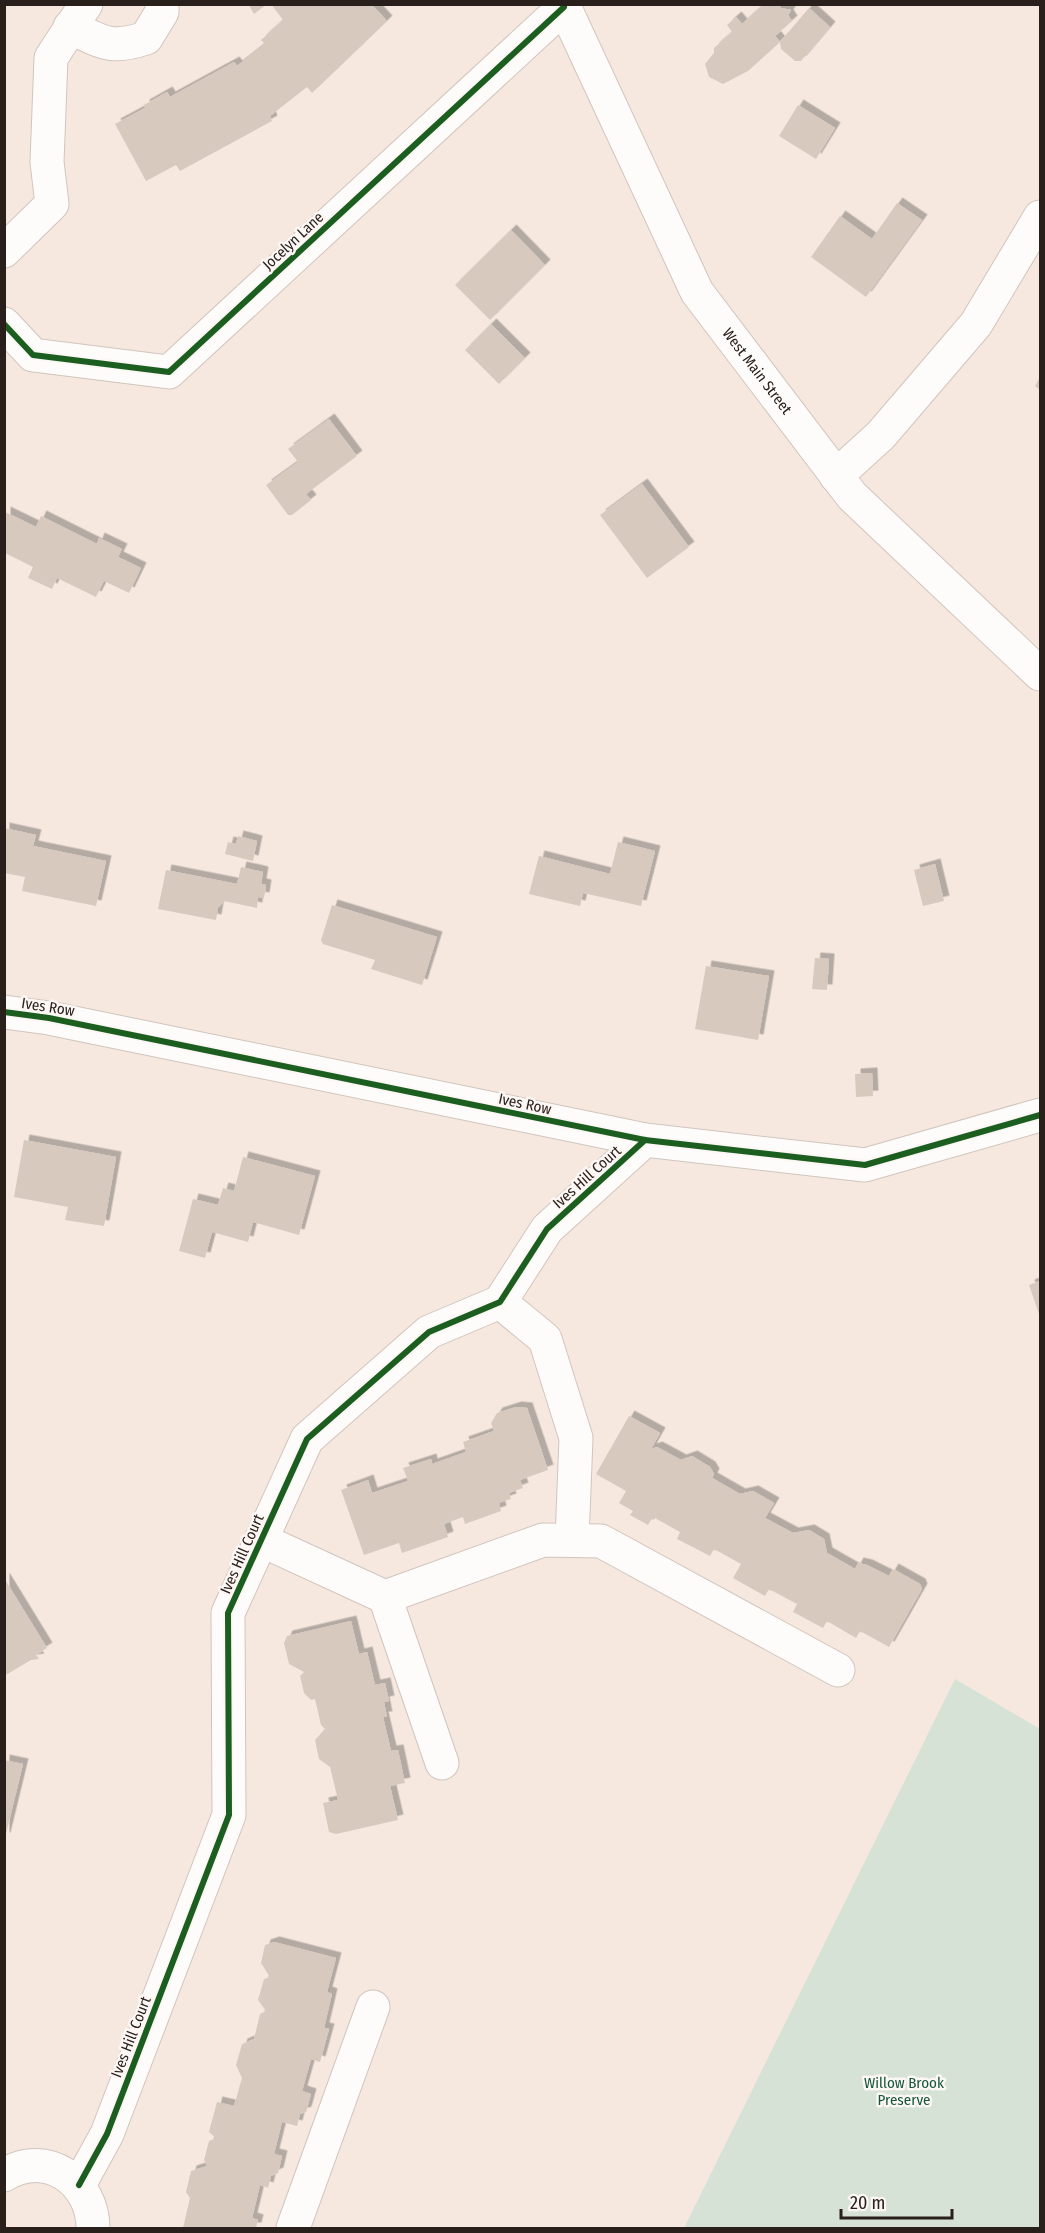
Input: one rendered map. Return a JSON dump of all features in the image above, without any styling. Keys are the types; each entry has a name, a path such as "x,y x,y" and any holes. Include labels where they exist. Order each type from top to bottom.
{"street":[{"path":"4,251 52,204 47,162 51,58 78,16 107,44 129,44 146,39 162,12 162,4"},
{"name":"Jocelyn Lane","path":"4,324 33,355 169,372 563,6"},
{"name":"West Main Street","path":"563,6 697,292 852,496 1041,674"},
{"path":"836,476 881,435 976,324 1041,217"},
{"name":"Ives Row","path":"4,1012 50,1018 645,1140 865,1165 1041,1115"},
{"name":"Ives Hill Court","path":"79,2186 107,2134 229,1815 228,1613 307,1439 429,1332 500,1302 547,1229 645,1140"},
{"path":"500,1302 545,1339 576,1438 572,1540"},
{"path":"261,1540 386,1597 543,1540 601,1541 838,1670"},
{"path":"386,1597 442,1763"},
{"path":"293,2229 373,2007"},
{"path":"4,2175 29,2166 48,2167 65,2174 79,2186 88,2200 93,2215 93,2229"}],"green space":[{"name":"Willow Brook Preserve","path":"955,1679 1040,1729 1040,2228 684,2228"}],"building":[{"path":"248,4 267,4 254,14"},
{"path":"271,4 371,4 387,21 312,93 307,87 270,116 272,121 180,171 176,165 146,181 115,124 145,108 144,105 167,92 170,97 234,62 237,66 265,44 261,40 283,20"},
{"path":"764,4 779,4 781,8 791,10 788,15 792,21 775,36 780,42 748,71 723,84 709,77 705,64 714,53 714,48 732,32 727,25 736,17 742,24"},
{"path":"809,8 830,27 801,61 795,61 781,49 780,42"},
{"path":"798,105 835,128 816,159 779,136"},
{"path":"897,203 922,220 866,297 811,257 840,216 872,239"},
{"path":"511,230 545,265 490,320 455,285"},
{"path":"491,324 525,358 499,384 465,350"},
{"path":"1040,377 1040,390 1035,386"},
{"path":"329,419 357,456 306,494 311,500 292,515 288,515 266,485 298,462 288,449"},
{"path":"642,484 689,547 647,578 600,515"},
{"path":"5,512 36,527 41,516 97,544 99,538 122,549 118,557 141,568 129,593 104,581 96,597 57,578 52,589 28,578 33,567 5,553"},
{"path":"4,828 36,835 33,846 106,861 96,906 22,891 25,877 4,873"},
{"path":"238,836 257,841 253,861 225,854 228,842 236,844"},
{"path":"618,842 655,851 641,906 583,893 580,906 529,894 539,856 610,874"},
{"path":"935,864 944,901 923,906 914,870"},
{"path":"241,867 263,872 261,884 266,885 264,898 258,897 257,908 224,901 218,908 216,920 158,909 166,870 237,884"},
{"path":"332,905 437,937 422,985 371,969 375,960 323,944 321,940"},
{"path":"815,958 829,959 827,990 812,989"},
{"path":"706,966 769,976 758,1040 695,1029"},
{"path":"872,1073 873,1096 856,1097 855,1074"},
{"path":"24,1140 116,1157 104,1226 65,1220 68,1207 14,1197"},
{"path":"243,1157 315,1176 299,1235 253,1222 248,1242 212,1232 205,1258 179,1251 193,1199 218,1205 223,1188 234,1191"},
{"path":"1040,1281 1040,1317 1029,1285"},
{"path":"516,1407 527,1408 548,1470 520,1480 523,1488 509,1493 511,1499 499,1503 501,1511 465,1524 463,1517 444,1524 448,1537 402,1553 399,1543 364,1555 341,1490 368,1480 372,1493 408,1481 403,1468 431,1459 432,1464 466,1452 463,1442 494,1431 491,1423 497,1413"},
{"path":"629,1416 660,1433 651,1449 657,1447 681,1460 692,1456 710,1467 714,1474 712,1478 740,1494 753,1491 774,1503 765,1518 793,1533 809,1530 824,1539 827,1553 855,1569 858,1563 889,1576 893,1569 920,1584 922,1589 889,1647 860,1631 856,1638 827,1621 823,1628 793,1612 797,1604 769,1589 765,1596 733,1578 741,1564 714,1549 710,1556 677,1539 680,1532 653,1517 648,1525 630,1515 633,1511 619,1503 626,1491 596,1474"},
{"path":"4,1578 47,1648 36,1655 39,1659 31,1660 4,1676"},
{"path":"351,1621 359,1654 367,1652 375,1685 385,1683 389,1701 384,1702 387,1717 383,1717 391,1751 398,1750 405,1783 390,1786 398,1820 336,1834 329,1832 323,1803 338,1800 330,1767 319,1759 315,1740 325,1729 321,1725 315,1699 311,1700 304,1693 300,1676 304,1672 289,1664 284,1643 287,1636"},
{"path":"4,1760 23,1764 5,1838 4,1838"},
{"path":"274,1942 336,1958 327,1992 332,1994 324,2028 329,2029 320,2062 311,2059 302,2091 311,2094 306,2112 300,2114 297,2126 282,2122 274,2154 282,2156 278,2173 271,2176 268,2188 260,2185 252,2218 258,2220 256,2228 183,2228 190,2198 186,2192 191,2171 207,2166 204,2160 209,2141 216,2138 209,2132 217,2102 234,2106 242,2078 236,2065 242,2044 254,2039 260,2014 266,2011 258,2000 264,1979 270,1977 261,1963 265,1945"}],"cycle path":[{"path":"4,324 33,355 169,372 564,7"},
{"path":"4,1012 49,1018 645,1140 865,1165 1040,1115"},
{"path":"79,2185 107,2134 229,1815 228,1613 307,1439 429,1332 500,1302 547,1229 645,1140"}]}
